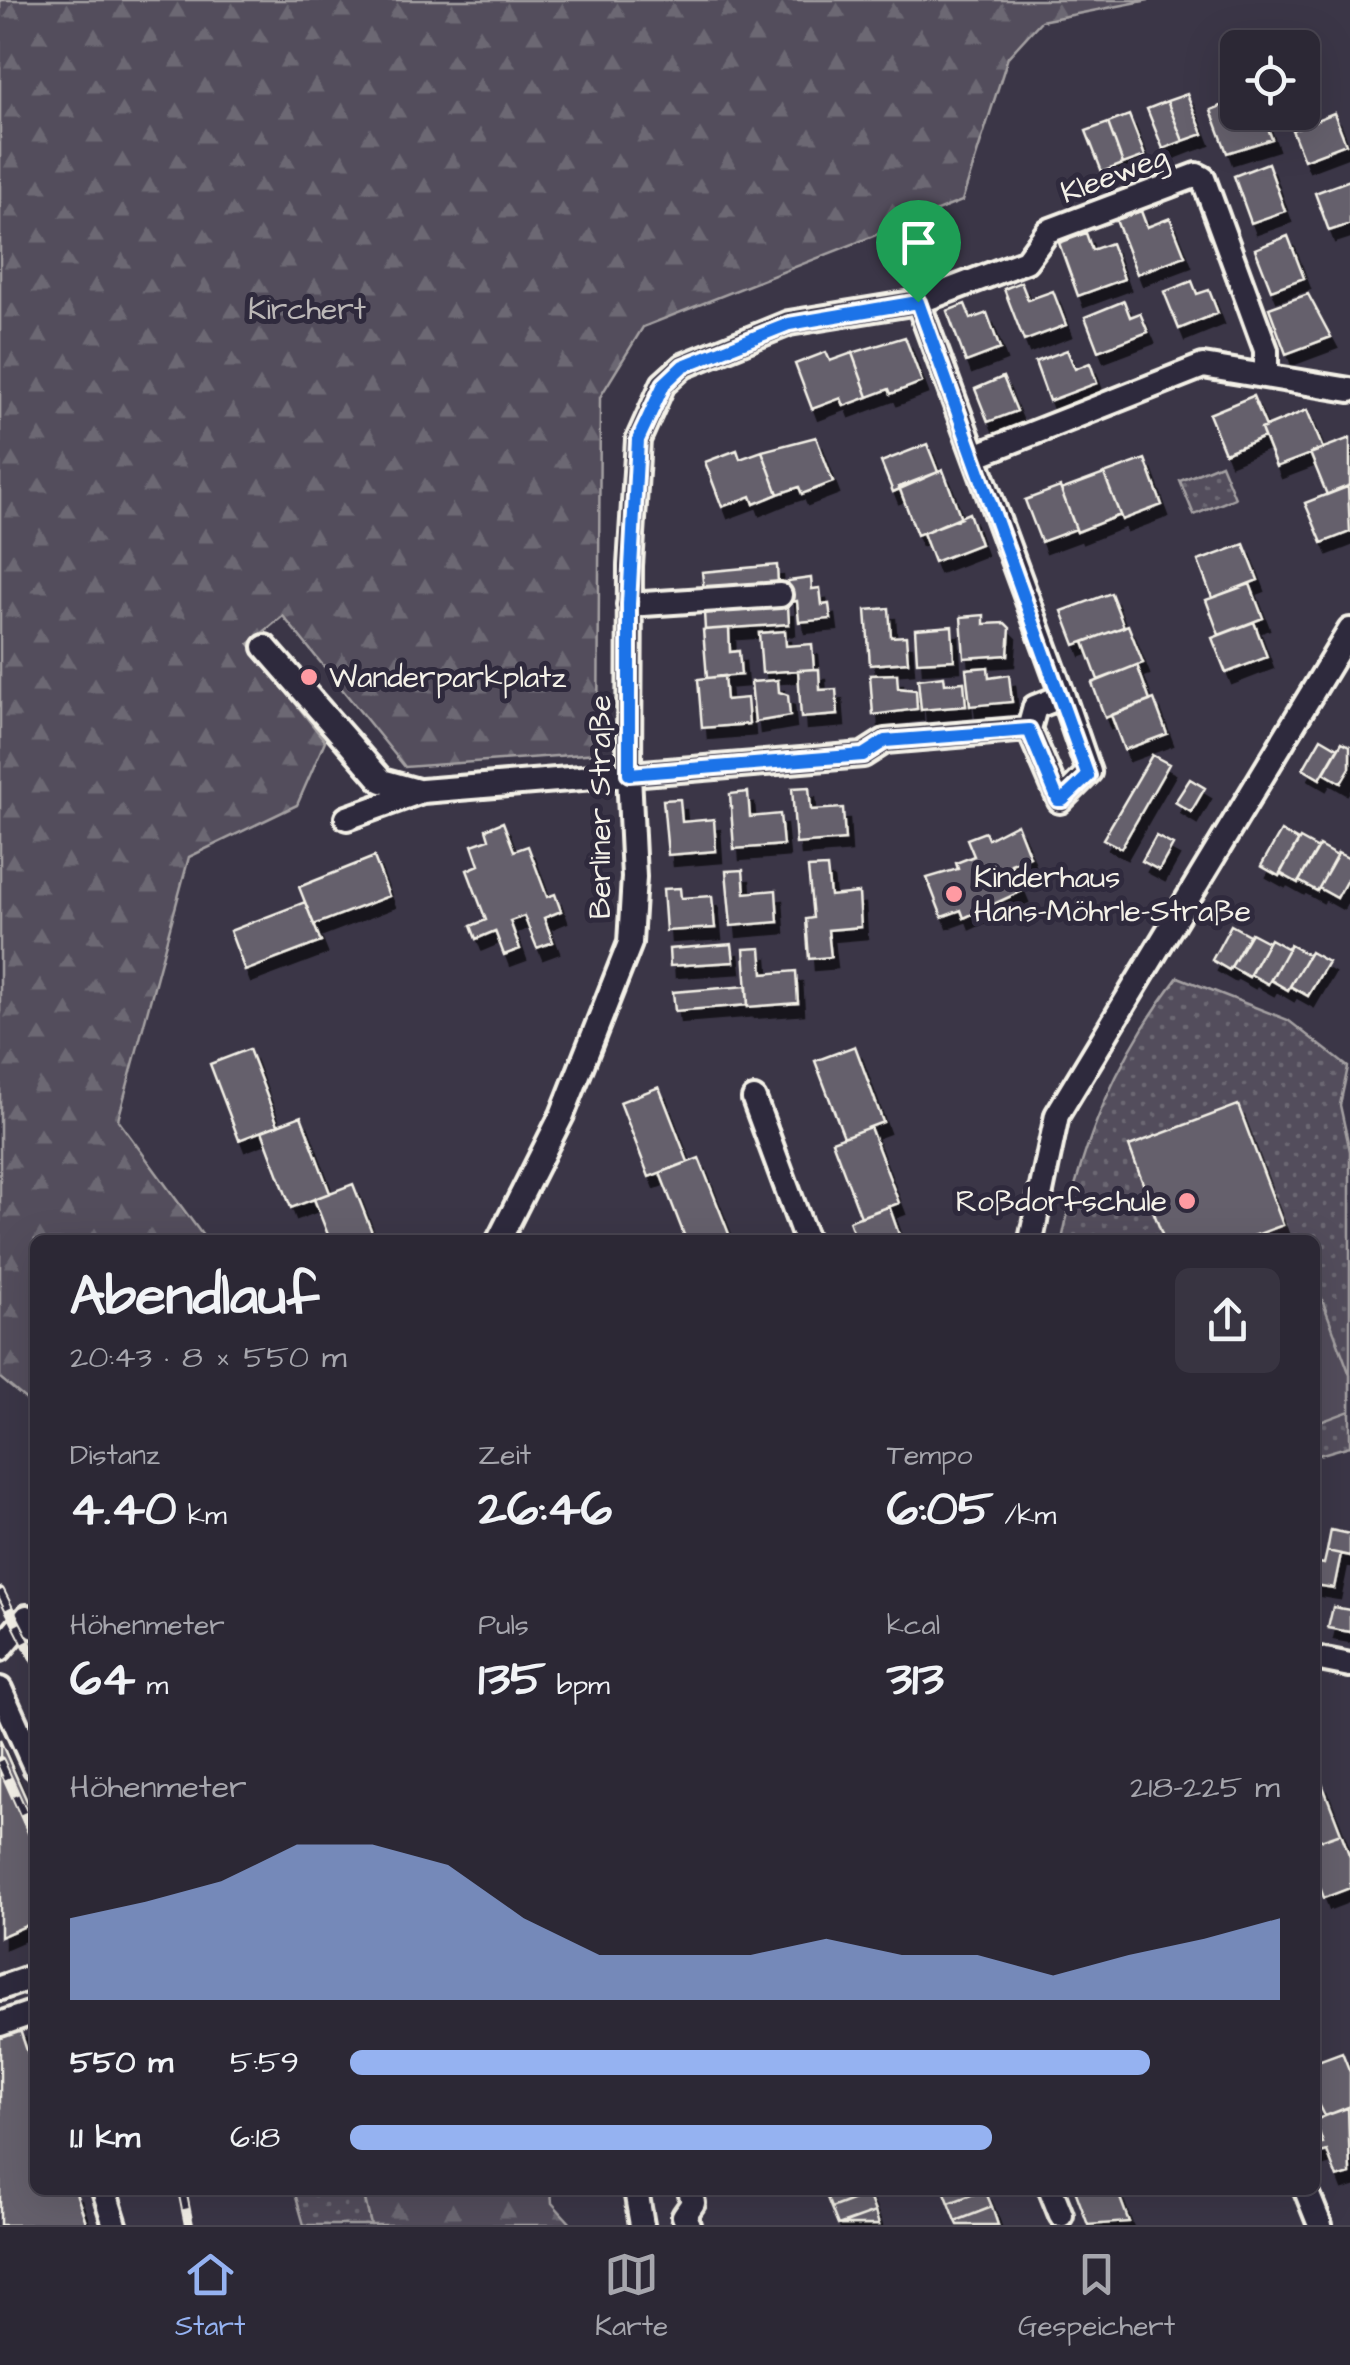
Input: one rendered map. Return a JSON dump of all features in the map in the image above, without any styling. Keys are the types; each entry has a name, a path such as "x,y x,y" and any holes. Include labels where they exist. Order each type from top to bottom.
{"street":[{"name":"Kleeweg","path":"918,302 1026,261 1048,231 1200,175 1266,350 1266,376"},
{"path":"918,302 975,456 1062,696 1089,772 1063,800 1058,800 1029,730 1035,707 1062,696"},
{"name":"Berliner Straße","path":"502,1235 562,1115 630,943 634,877 629,774 629,604 638,440 664,384 683,366 789,324 918,302"},
{"path":"975,456 1203,366 1350,390"},
{"path":"629,604 780,595"},
{"path":"1032,1235 1057,1115 1350,630"},
{"path":"265,646 382,781 422,791"},
{"path":"347,818 422,791 863,755 885,741 1029,730"},
{"path":"754,1099 804,1235"},
{"path":"0,1649 28,1616 30,1619"},
{"path":"1320,1659 1350,1665"},
{"path":"0,1689 30,1755"},
{"path":"0,1988 30,1978"},
{"path":"0,2024 30,2014"},
{"path":"106,2195 115,2225"},
{"path":"637,2195 642,2225"},
{"path":"688,2225 685,2212 691,2195"},
{"path":"1053,2195 1061,2215"},
{"path":"1308,2195 1320,2225"}],"green space":[{"name":"Kirchert","path":"0,0 1149,0 1041,21 1008,57 962,201 643,327 600,397 598,753 405,767 283,616 249,644 325,741 297,805 189,857 118,1120 202,1235 30,1235 30,1403 0,1378"},
{"path":"1221,464 1235,498 1194,515 1180,481"},
{"path":"1178,977 1288,1020 1348,1067 1340,1105 1350,1151 1350,1446 1320,1455 1320,1235 1063,1235 1091,1135 1120,1070"},
{"path":"1320,1294 1350,1375 1350,1411 1320,1422"},
{"path":"295,2195 364,2195 371,2225 304,2225"},
{"path":"364,2195 551,2195 552,2203 572,2225 371,2225"}],"building":[{"path":"1187,94 1203,134 1183,141 1167,101"},
{"path":"1167,101 1183,141 1163,149 1147,109"},
{"path":"1220,106 1220,130 1269,130 1272,139 1227,153 1211,110"},
{"path":"1334,113 1346,144 1304,160 1292,130 1320,130 1320,119"},
{"path":"1129,115 1145,156 1123,164 1108,123"},
{"path":"1108,123 1123,164 1102,172 1086,131"},
{"path":"1268,163 1285,211 1251,223 1234,176"},
{"path":"1350,180 1350,224 1329,231 1315,193"},
{"path":"1141,211 1147,227 1170,218 1185,256 1137,274 1116,220"},
{"path":"1086,233 1092,250 1111,243 1124,279 1078,296 1059,243"},
{"path":"1288,236 1304,278 1271,290 1255,249"},
{"path":"1192,281 1197,294 1209,290 1218,313 1179,329 1164,292"},
{"path":"1021,282 1028,300 1053,291 1066,325 1024,341 1004,289"},
{"path":"1308,294 1331,337 1286,354 1269,308"},
{"path":"1124,301 1130,317 1140,313 1148,332 1098,351 1085,317"},
{"path":"965,304 971,319 987,313 1000,349 966,362 947,311"},
{"path":"905,337 922,382 891,394 889,389 868,397 852,353"},
{"path":"1067,350 1075,369 1090,363 1097,383 1049,401 1035,362"},
{"path":"826,352 830,361 852,353 868,397 844,406 841,398 812,409 795,364"},
{"path":"1003,377 1017,411 988,422 975,389"},
{"path":"1253,396 1266,427 1261,429 1264,437 1225,453 1209,414"},
{"path":"1307,410 1323,449 1276,467 1261,429"},
{"path":"816,437 833,482 802,494 799,487 778,494 762,451"},
{"path":"1350,438 1350,486 1327,495 1310,453"},
{"path":"927,444 938,472 893,492 881,462"},
{"path":"737,450 740,459 762,451 778,494 754,504 751,496 722,507 705,462"},
{"path":"1145,459 1162,505 1122,520 1104,474"},
{"path":"943,470 961,518 917,535 899,487"},
{"path":"1104,474 1120,515 1077,532 1061,490"},
{"path":"1348,486 1350,532 1322,543 1305,503"},
{"path":"1060,487 1076,529 1041,542 1025,500"},
{"path":"969,513 980,544 934,562 923,533"},
{"path":"1244,544 1258,580 1212,598 1198,561"},
{"path":"777,565 778,583 704,591 702,572"},
{"path":"811,578 812,589 820,588 822,605 829,604 831,619 799,622 797,601 790,602 788,581"},
{"path":"1250,584 1263,618 1219,635 1206,600"},
{"path":"1111,593 1124,627 1075,645 1062,611"},
{"path":"788,605 789,624 705,630 704,612"},
{"path":"889,608 891,637 906,636 908,662 870,665 866,610"},
{"path":"984,615 984,624 1005,623 1010,628 1008,655 964,658 961,617"},
{"path":"1254,622 1267,657 1226,673 1212,638"},
{"path":"1128,625 1143,663 1098,680 1084,642"},
{"path":"952,626 954,660 917,662 915,629"},
{"path":"729,628 730,652 739,651 741,675 707,678 703,630"},
{"path":"785,631 786,646 812,644 814,669 762,673 759,633"},
{"path":"1137,665 1150,701 1105,718 1092,683"},
{"path":"988,667 989,678 1009,675 1012,702 970,706 966,669"},
{"path":"819,669 820,690 836,689 838,715 801,718 798,670"},
{"path":"897,674 898,688 916,690 917,709 873,715 870,675"},
{"path":"724,676 726,700 747,698 749,724 702,728 698,679"},
{"path":"944,676 945,684 964,682 966,706 921,710 918,679"},
{"path":"778,680 779,692 788,695 790,716 755,722 751,682"},
{"path":"1154,699 1167,734 1124,750 1111,715"},
{"path":"1321,738 1338,748 1320,779 1303,769"},
{"path":"1342,742 1350,746 1350,768 1341,783 1324,773"},
{"path":"1152,755 1169,764 1121,848 1103,839"},
{"path":"1190,779 1205,788 1191,812 1175,802"},
{"path":"809,787 811,810 843,808 845,840 796,844 792,788"},
{"path":"748,792 750,817 780,814 783,845 734,849 730,794"},
{"path":"680,799 682,822 714,819 716,851 668,855 663,800"},
{"path":"503,822 514,851 528,846 547,897 555,894 561,911 544,918 553,942 537,948 524,916 510,921 520,949 504,955 495,931 476,939 471,926 486,920 467,870 479,865 472,845 489,839 486,829"},
{"name":"Kinderhaus Hans-Möhrle-Straße","path":"1017,824 1030,857 1011,864 1022,891 964,918 961,910 942,917 927,878 958,869 956,863 974,856 967,839 985,832 988,839"},
{"path":"1281,831 1298,841 1279,876 1261,866"},
{"path":"1156,836 1173,845 1159,870 1142,861"},
{"path":"1300,839 1318,849 1298,883 1280,873"},
{"path":"1319,846 1337,856 1317,891 1299,881"},
{"path":"1338,853 1350,859 1350,874 1337,898 1319,888"},
{"path":"374,857 389,896 314,925 299,887"},
{"path":"827,867 830,896 859,893 861,927 828,930 831,957 809,959 806,919 813,918 808,868"},
{"path":"743,870 745,893 776,890 778,922 731,926 726,871"},
{"path":"680,888 681,898 712,896 715,928 666,931 663,889"},
{"path":"305,902 321,942 245,971 230,931"},
{"path":"1231,925 1249,935 1229,970 1212,960"},
{"path":"1251,933 1268,942 1249,977 1231,967"},
{"path":"1270,939 1288,949 1268,984 1250,974"},
{"path":"732,944 734,962 670,966 669,949"},
{"path":"1290,945 1308,955 1288,990 1271,980"},
{"path":"761,948 763,974 796,971 798,1003 748,1007 744,949"},
{"path":"1310,952 1328,962 1308,996 1290,986"},
{"path":"747,986 748,1005 675,1011 673,992"},
{"path":"855,1046 883,1122 844,1137 815,1061"},
{"path":"249,1049 278,1125 239,1140 210,1064"},
{"path":"659,1087 688,1162 649,1177 620,1102"},
{"path":"1238,1105 1283,1225 1256,1235 1162,1235 1129,1146"},
{"path":"301,1116 330,1193 291,1208 262,1131"},
{"path":"870,1127 899,1203 861,1217 832,1141"},
{"path":"699,1158 729,1234 684,1235 660,1173"},
{"path":"353,1184 373,1235 328,1235 314,1199"},
{"path":"889,1206 899,1235 854,1235 849,1221"},
{"path":"1331,1530 1350,1534 1350,1556 1327,1551"},
{"path":"1327,1551 1341,1554 1334,1588 1320,1586 1320,1563 1324,1564"},
{"path":"1333,1607 1350,1610 1350,1632 1328,1628"},
{"path":"0,1740 30,1808 30,1924 0,1937"},
{"path":"1320,1782 1341,1833 1320,1840"},
{"path":"1341,1833 1350,1857 1350,1888 1324,1898 1320,1887 1320,1840"},
{"path":"19,2027 30,2059 30,2195 77,2195 87,2225 0,2225 0,2034"},
{"path":"1342,2052 1350,2072 1350,2107 1325,2116 1320,2106 1320,2060"},
{"path":"1348,2107 1350,2174 1337,2178 1327,2151 1320,2153 1320,2118"},
{"path":"826,2195 865,2195 831,2208"},
{"path":"868,2195 875,2212 838,2225 831,2208"},
{"path":"946,2195 971,2195 949,2203"},
{"path":"971,2195 987,2195 992,2207 956,2221 949,2203"},
{"path":"1077,2195 1119,2195 1129,2222 1088,2225"},
{"path":"992,2207 998,2225 958,2225 956,2221"},
{"path":"875,2212 879,2225 840,2225"}],"railway":[{"path":"0,1591 30,1650"},
{"path":"0,1761 30,1828"},
{"path":"183,2195 189,2225"}],"place":[{"name":"Wanderparkplatz","path":"309,677"},
{"name":"Kinderhaus Hans-Möhrle-Straße","path":"954,894"},
{"name":"Roßdorfschule","path":"1187,1201"}],"route":[{"path":"918,302 1088,776 1063,800 1058,800 1029,730 885,741 863,755 629,774 630,566 638,440 664,384 683,366 734,342 789,324 918,302"}]}
